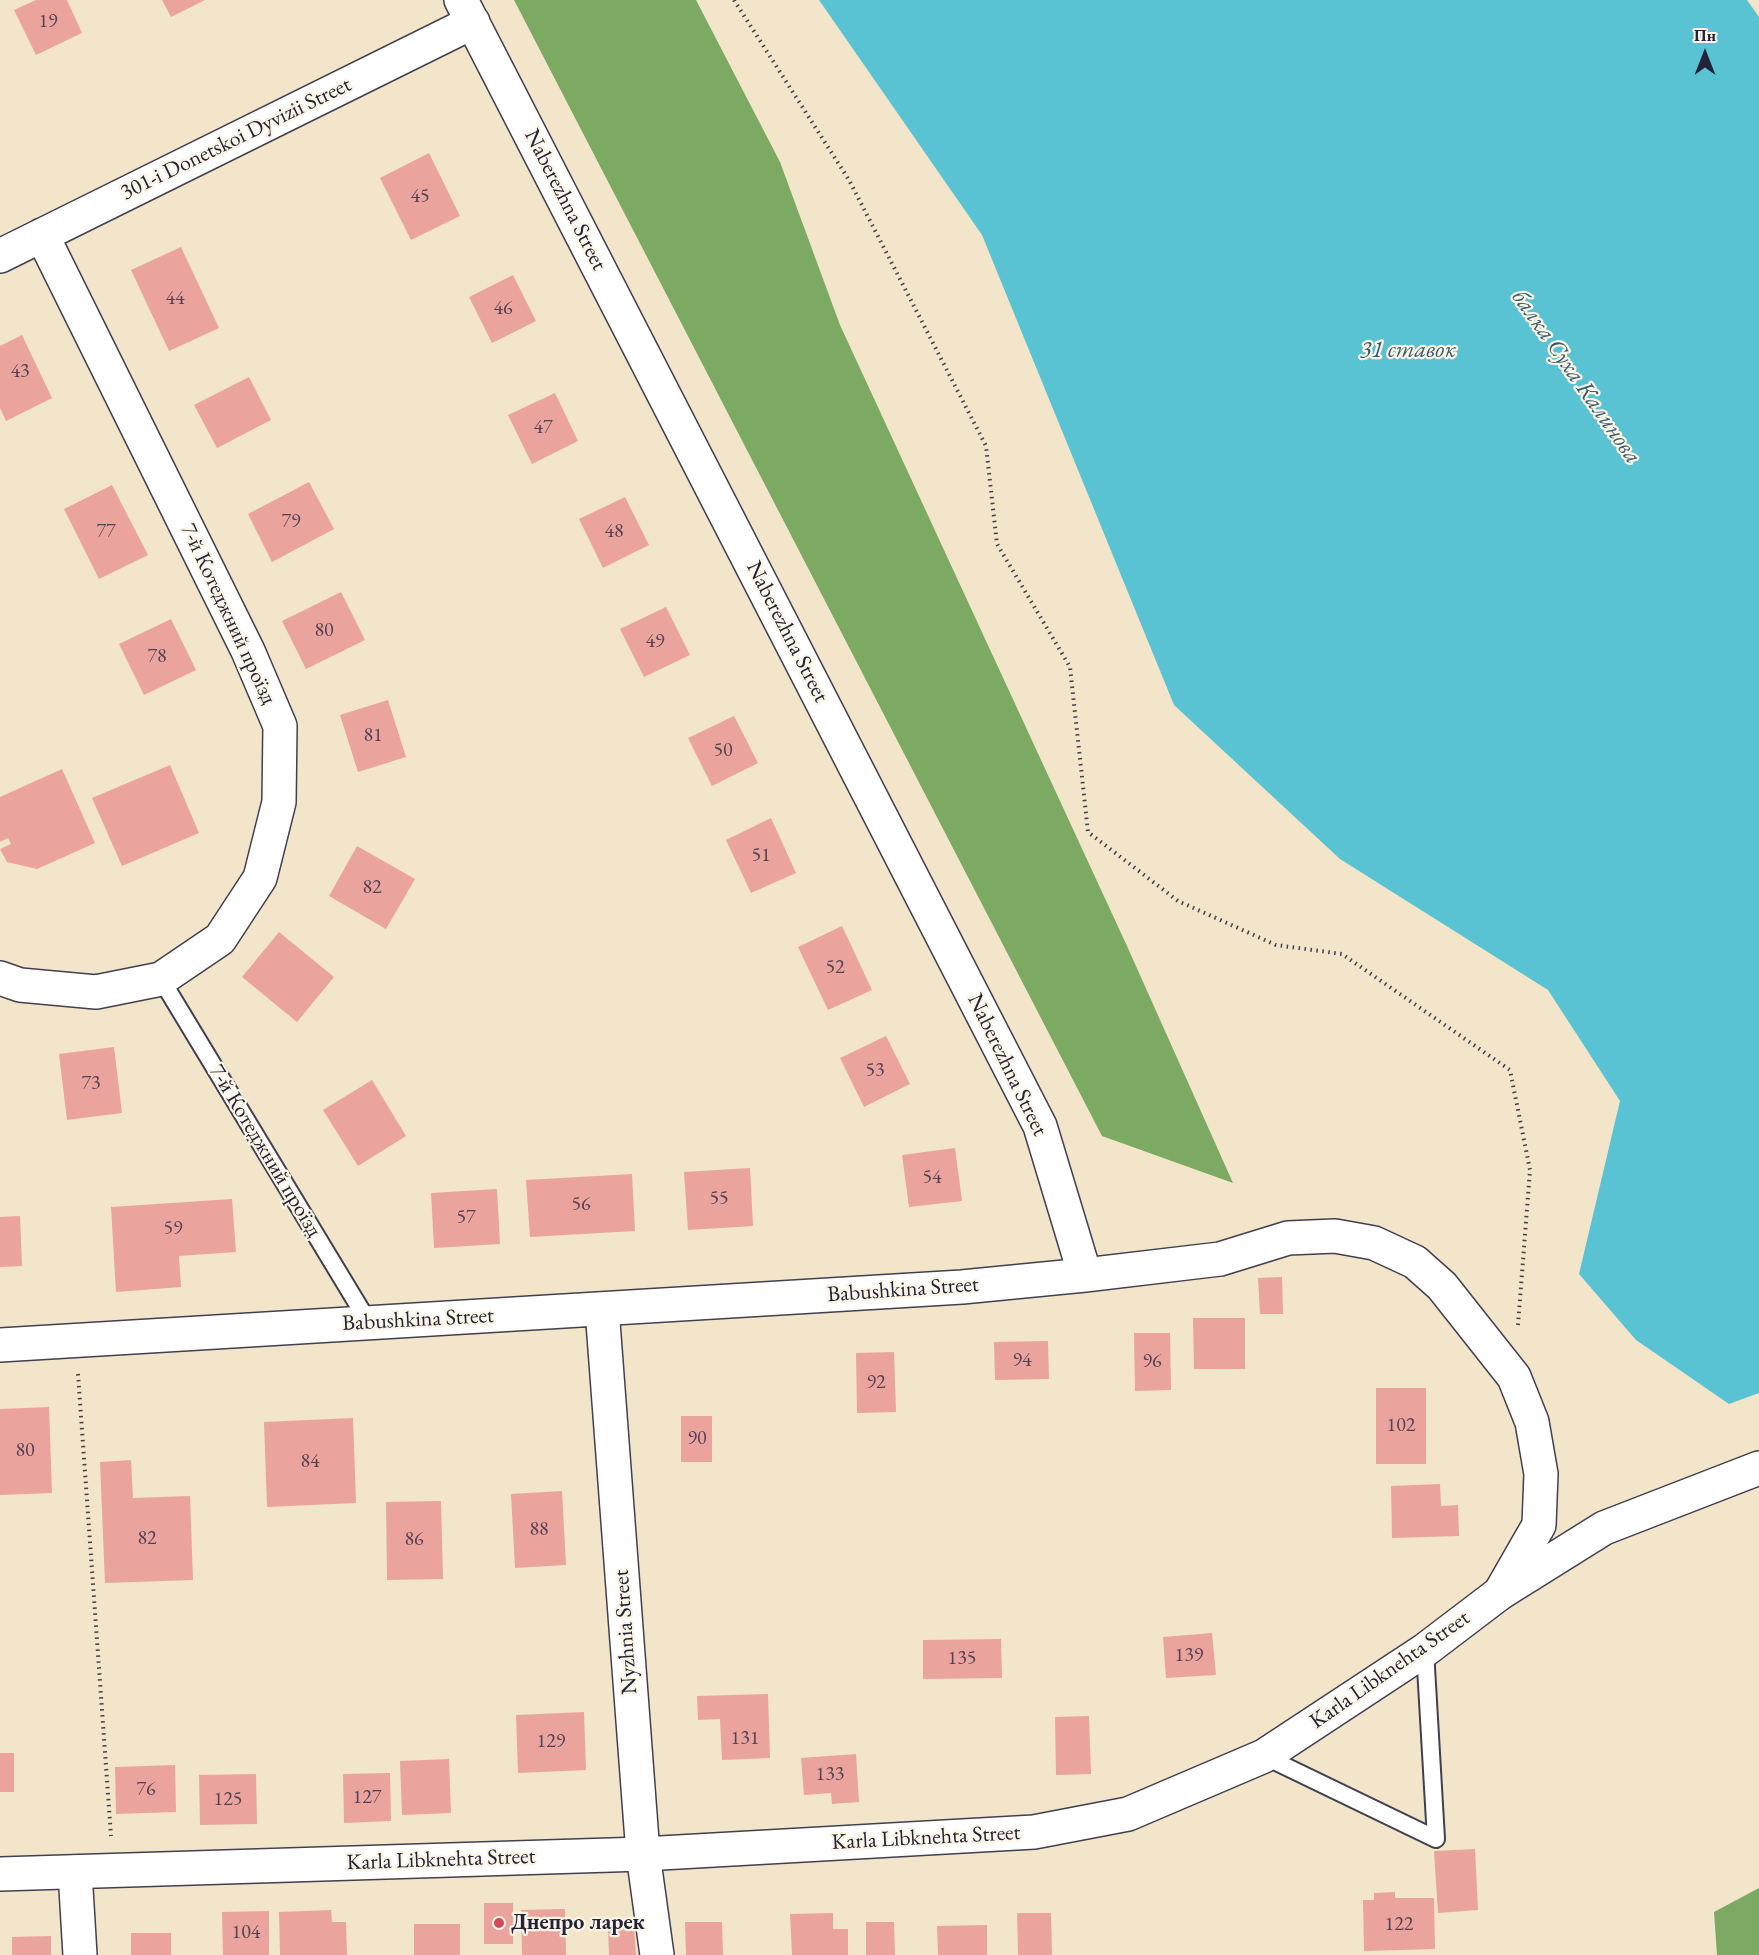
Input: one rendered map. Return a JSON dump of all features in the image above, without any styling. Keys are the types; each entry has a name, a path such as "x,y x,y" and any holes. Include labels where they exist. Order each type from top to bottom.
{"street":[{"name":"301-i Donetskoi Dyvizii Street","path":"0,256 467,11"},
{"name":"Naberezhna Street","path":"467,11 1040,1126 1085,1275"},
{"name":"7-й Котеджний проїзд","path":"0,978 20,985 96,992 161,979 220,939 260,878 279,802 280,726 248,651 42,235"},
{"name":"Babushkina Street","path":"0,1345 962,1287 1220,1259 1288,1238 1335,1236 1374,1243 1415,1262 1442,1286 1514,1377 1532,1422 1541,1474 1539,1525 1500,1593"},
{"name":"Nyzhnia Street","path":"602,1309 643,1854 657,1955"},
{"name":"Karla Libknehta Street","path":"0,1874 643,1854 1034,1832 1128,1814 1264,1756 1425,1650 1500,1593 1604,1528 1759,1468"},
{"path":"75,1872 80,1955"}],"lane":[{"name":"7-й Котеджний проїзд","path":"161,979 369,1323"},
{"path":"1264,1756 1436,1839 1425,1650"}],"path":[{"path":"734,0 849,180 986,446 997,544 1070,667 1088,832 1178,901 1276,945 1342,954 1510,1070 1530,1170 1514,1377"},
{"path":"75,1340 113,1871"}],"green space":[{"path":"514,0 696,0 780,162 840,325 1127,946 1233,1183 1102,1136"},
{"path":"1759,1888 1759,1955 1717,1955 1714,1912"}],"water":[{"name":"31 ставок","path":"819,0 1747,0 1759,17 1759,1393 1729,1404 1636,1340 1579,1274 1620,1101 1548,990 1340,859 1174,705 982,235"}],"building":[{"path":"36,0 67,0 82,33 36,55 14,10"},
{"path":"162,0 205,0 171,17"},
{"path":"429,153 460,216 411,240 380,178"},
{"path":"181,247 219,328 169,351 131,270"},
{"path":"513,275 536,321 492,343 469,297"},
{"path":"22,335 52,398 6,421 0,408 0,346"},
{"path":"249,377 271,420 217,448 194,405"},
{"path":"555,393 578,441 532,464 508,415"},
{"path":"309,482 334,529 272,562 248,514"},
{"path":"112,485 148,555 99,579 64,509"},
{"path":"625,497 649,545 603,568 579,519"},
{"path":"341,592 365,640 306,669 282,621"},
{"path":"666,607 690,655 644,677 620,629"},
{"path":"171,619 196,670 144,695 119,644"},
{"path":"388,700 406,757 358,772 340,715"},
{"path":"734,716 758,763 712,786 688,738"},
{"path":"170,765 199,833 122,866 92,798"},
{"path":"62,769 95,843 37,869 7,862 0,849 11,844 8,838 0,842 0,797"},
{"path":"771,818 796,873 751,893 726,840"},
{"path":"357,846 415,879 386,929 329,896"},
{"path":"842,926 872,990 828,1010 798,947"},
{"path":"279,932 334,977 297,1022 242,977"},
{"path":"886,1036 910,1084 864,1107 840,1058"},
{"path":"114,1047 122,1113 67,1120 59,1054"},
{"path":"372,1080 406,1136 358,1166 323,1110"},
{"path":"955,1148 962,1201 909,1207 902,1155"},
{"path":"750,1168 753,1226 688,1230 684,1172"},
{"path":"632,1174 635,1231 530,1237 526,1180"},
{"path":"497,1189 500,1244 434,1248 431,1193"},
{"path":"232,1199 236,1252 179,1256 181,1287 116,1292 111,1207"},
{"path":"20,1216 22,1266 0,1267 0,1217"},
{"path":"1282,1277 1283,1314 1260,1314 1258,1278"},
{"path":"1193,1318 1245,1318 1245,1369 1194,1369"},
{"path":"1134,1333 1170,1333 1171,1390 1135,1391"},
{"path":"1048,1341 1049,1379 995,1380 994,1342"},
{"path":"894,1352 896,1412 857,1413 856,1353"},
{"path":"1376,1388 1426,1388 1426,1464 1376,1464"},
{"path":"49,1407 52,1493 0,1495 0,1409"},
{"path":"681,1416 712,1416 712,1462 681,1462"},
{"path":"353,1418 356,1503 267,1507 264,1422"},
{"path":"131,1460 133,1498 190,1496 193,1580 105,1583 100,1462"},
{"path":"1440,1484 1441,1506 1458,1505 1459,1536 1392,1538 1391,1486"},
{"path":"562,1491 566,1565 515,1568 511,1494"},
{"path":"441,1501 443,1579 387,1580 386,1502"},
{"path":"1212,1633 1216,1675 1166,1678 1163,1637"},
{"path":"1001,1639 1002,1678 923,1679 923,1640"},
{"path":"768,1694 770,1758 722,1760 720,1719 698,1720 697,1696"},
{"path":"584,1712 586,1770 518,1773 516,1715"},
{"path":"1089,1716 1091,1774 1056,1775 1055,1717"},
{"path":"0,1753 14,1753 14,1792 0,1792"},
{"path":"856,1754 859,1802 832,1804 831,1793 804,1795 801,1758"},
{"path":"449,1759 451,1813 402,1815 400,1761"},
{"path":"175,1765 176,1812 116,1814 115,1767"},
{"path":"390,1773 391,1821 344,1823 343,1774"},
{"path":"256,1774 257,1824 200,1825 199,1775"},
{"path":"1475,1849 1478,1910 1438,1913 1434,1851"},
{"path":"1395,1892 1395,1898 1434,1898 1435,1949 1364,1951 1363,1900 1374,1900 1374,1893"},
{"name":"Днепро ларек","path":"484,1903 513,1903 513,1944 484,1944"},
{"path":"565,1909 566,1955 522,1955 521,1910"},
{"path":"331,1910 332,1922 346,1922 347,1955 280,1955 279,1912"},
{"path":"269,1911 269,1955 223,1955 222,1912"},
{"path":"833,1913 833,1929 848,1929 848,1955 792,1955 790,1914"},
{"path":"1017,1913 1051,1913 1052,1955 1018,1955"},
{"path":"685,1922 722,1922 723,1955 686,1955"},
{"path":"866,1922 894,1922 895,1955 866,1955"},
{"path":"414,1924 460,1924 460,1955 414,1955"},
{"path":"987,1925 987,1955 938,1955 937,1926"},
{"path":"634,1926 636,1955 609,1955 608,1928"},
{"path":"131,1933 171,1933 171,1955 131,1955"},
{"path":"51,1936 51,1955 12,1955 12,1937"}],"place":[{"name":"Днепро ларек","path":"499,1923"}],"water label":[{"name":"балка Суха Калинова","path":"1576,377"}]}
